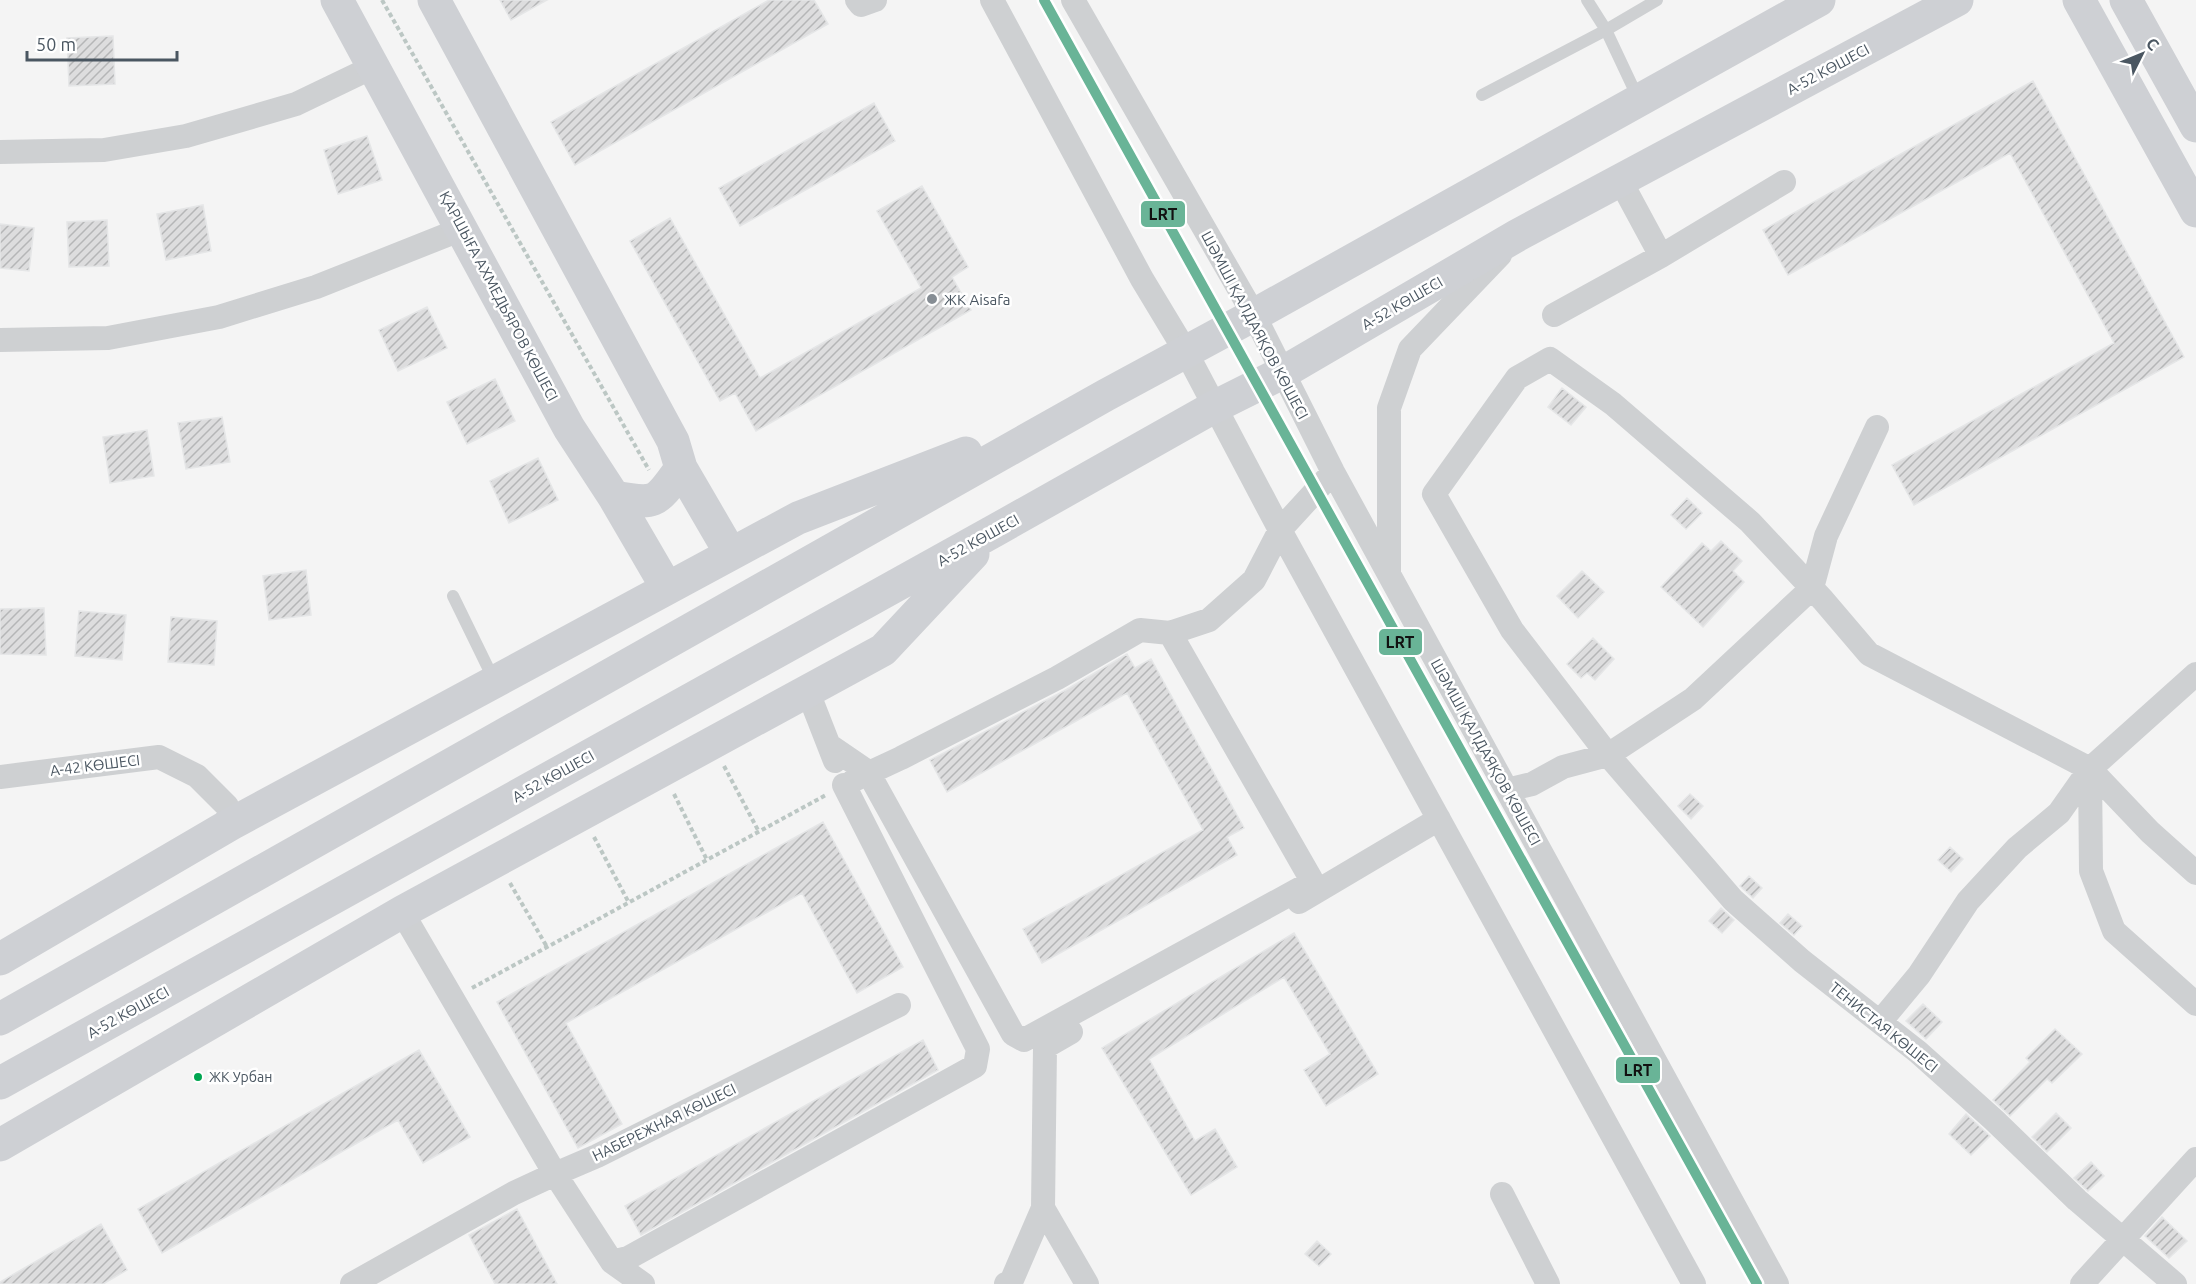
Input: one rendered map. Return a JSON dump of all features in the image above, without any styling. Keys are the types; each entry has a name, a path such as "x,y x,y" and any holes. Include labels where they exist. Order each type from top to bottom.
{"main road":[{"name":"ҚАРШЫҒА АХМЕДЬЯРОВ КӨШЕСІ","path":"337,0 375,66 569,428 614,497 667,588"},
{"path":"0,1019 1106,395 1819,0"},
{"name":"А-52 КӨШЕСІ","path":"0,1083 1214,407 1282,373 1518,235 1957,0"},
{"path":"2079,0 2196,211"},
{"path":"2126,0 2196,126"},
{"path":"440,4 674,441 681,468 731,554"},
{"path":"0,959 231,824 798,518 928,469 1106,395"},
{"path":"614,497 645,503 663,494 681,468"},
{"path":"0,1145 402,912 883,650 994,531"}],"street":[{"path":"857,0 861,5 875,0"},
{"path":"992,0 1142,279 1186,352 1280,530 1694,1284"},
{"name":"ШӘМШІ ҚАЛДАЯҚОВ КӨШЕСІ","path":"1073,0 1254,315 1333,472 1389,576 1777,1284"},
{"path":"0,152 104,150 186,136 296,104 375,66"},
{"path":"1620,180 1661,256"},
{"path":"1554,315 1661,256 1784,182"},
{"path":"0,340 108,338 219,317 316,287 462,229"},
{"path":"1389,576 1389,408 1410,349 1518,235"},
{"name":"ТЕНИСТАЯ КӨШЕСІ","path":"1812,588 1732,506 1613,404 1550,359 1517,378 1434,494 1512,630 1608,755 1732,900 1802,961 1918,1052 2077,1200 2175,1284"},
{"path":"1508,790 1532,784 1563,767 1608,755 1693,699 1812,588 1826,536 1877,427"},
{"path":"844,785 912,753 1057,678 1140,630 1170,633 1209,620 1254,580 1280,530 1333,472"},
{"path":"1812,588 1869,654 2090,769 2150,832 2196,873"},
{"path":"830,746 868,772 1013,1034 1024,1040 1303,887 1311,879 1170,633"},
{"path":"1880,1022 1919,975 1968,901 2017,848 2059,813 2090,769 2196,674"},
{"path":"612,1262 628,1258 975,1066 978,1049 844,785 808,692"},
{"name":"А-42 КӨШЕСІ","path":"0,777 159,757 197,776 227,806 231,824"},
{"path":"2090,769 2091,872 2114,931 2196,1004"},
{"path":"1006,1284 1011,1281 1043,1208 1045,1047 1439,819"},
{"path":"402,912 555,1174 612,1262 643,1284"},
{"name":"НАБЕРЕЖНАЯ КӨШЕСІ","path":"352,1284 514,1193 597,1156 899,1005"},
{"path":"2082,1284 2196,1159"},
{"path":"1502,1194 1548,1284"},
{"path":"1043,1208 1088,1284"}],"lane":[{"path":"1587,0 1606,30 1639,99"},
{"path":"1482,95 1606,30 1657,0"},
{"path":"453,596 495,681"}],"path":[{"path":"382,0 663,494"},
{"path":"712,743 759,832"},
{"path":"662,770 707,860"},
{"path":"452,999 844,785"},
{"path":"581,813 629,903"},
{"path":"498,860 547,947"}],"building":[{"path":"500,0 547,0 511,20"},
{"path":"769,0 814,0 828,24 575,165 551,122"},
{"path":"113,36 115,84 69,86 67,38"},
{"path":"2033,81 2184,357 1914,505 1892,465 2114,343 2010,153 1788,275 1763,230"},
{"path":"874,103 895,141 740,226 719,188"},
{"path":"367,136 382,180 338,194 324,150"},
{"name":"ЖК Aisafa","path":"922,186 968,267 952,277 971,310 756,431 735,393 720,401 630,241 670,218 760,378 921,288 877,211"},
{"path":"203,205 211,251 166,260 157,214"},
{"path":"107,220 109,266 69,267 67,222"},
{"path":"0,224 34,228 29,271 0,268"},
{"path":"427,307 447,348 398,371 379,330"},
{"path":"495,379 515,421 467,444 447,402"},
{"path":"1562,388 1586,407 1571,425 1548,407"},
{"path":"222,417 230,462 186,469 178,423"},
{"path":"147,430 154,476 110,483 103,437"},
{"path":"538,458 558,500 509,523 490,481"},
{"path":"1687,498 1702,513 1686,529 1671,515"},
{"path":"1721,541 1742,561 1733,571 1744,582 1703,627 1661,587 1702,543 1711,551"},
{"path":"306,570 311,615 269,620 263,576"},
{"path":"1582,571 1604,592 1578,618 1557,596"},
{"path":"44,608 46,655 0,654 0,609"},
{"path":"79,611 126,615 122,660 75,656"},
{"path":"171,617 217,621 214,665 168,662"},
{"path":"1593,638 1614,659 1595,680 1587,673 1581,678 1567,664"},
{"path":"1127,654 1135,668 1151,659 1244,828 1227,837 1237,855 1042,963 1023,929 1203,830 1127,693 947,792 930,760 1064,691"},
{"path":"1690,794 1703,806 1691,819 1678,806"},
{"path":"823,822 903,967 857,993 802,893 566,1023 622,1124 578,1148 497,1002"},
{"path":"1950,847 1963,859 1951,872 1938,860"},
{"path":"1749,876 1762,888 1753,898 1740,886"},
{"path":"1721,908 1734,920 1722,933 1709,921"},
{"path":"1788,914 1802,926 1794,935 1780,923"},
{"path":"1294,933 1378,1074 1326,1106 1304,1070 1330,1054 1284,977 1149,1059 1195,1141 1215,1129 1237,1167 1191,1195 1102,1048"},
{"path":"1923,1004 1942,1022 1926,1039 1906,1021"},
{"path":"2055,1029 2082,1054 2052,1083 2047,1079 2010,1116 1993,1100 2030,1062 2026,1058"},
{"path":"923,1040 938,1070 641,1235 625,1206"},
{"path":"419,1050 470,1137 423,1163 398,1120 162,1253 138,1209"},
{"path":"2056,1113 2071,1128 2047,1152 2032,1137"},
{"path":"1966,1114 1990,1136 1971,1155 1949,1134"},
{"path":"2091,1162 2104,1176 2088,1191 2074,1178"},
{"path":"517,1209 557,1284 495,1284 469,1235"},
{"path":"2162,1217 2187,1241 2169,1258 2145,1236"},
{"path":"101,1224 127,1270 103,1284 0,1284 0,1282"},
{"path":"1317,1241 1331,1254 1319,1266 1305,1254"}],"transit line":[{"name":"LRT","path":"1044,0 1757,1284"}],"place":[{"name":"ЖК Aisafa","path":"932,299"},
{"name":"ЖК Урбан","path":"198,1077"}]}
